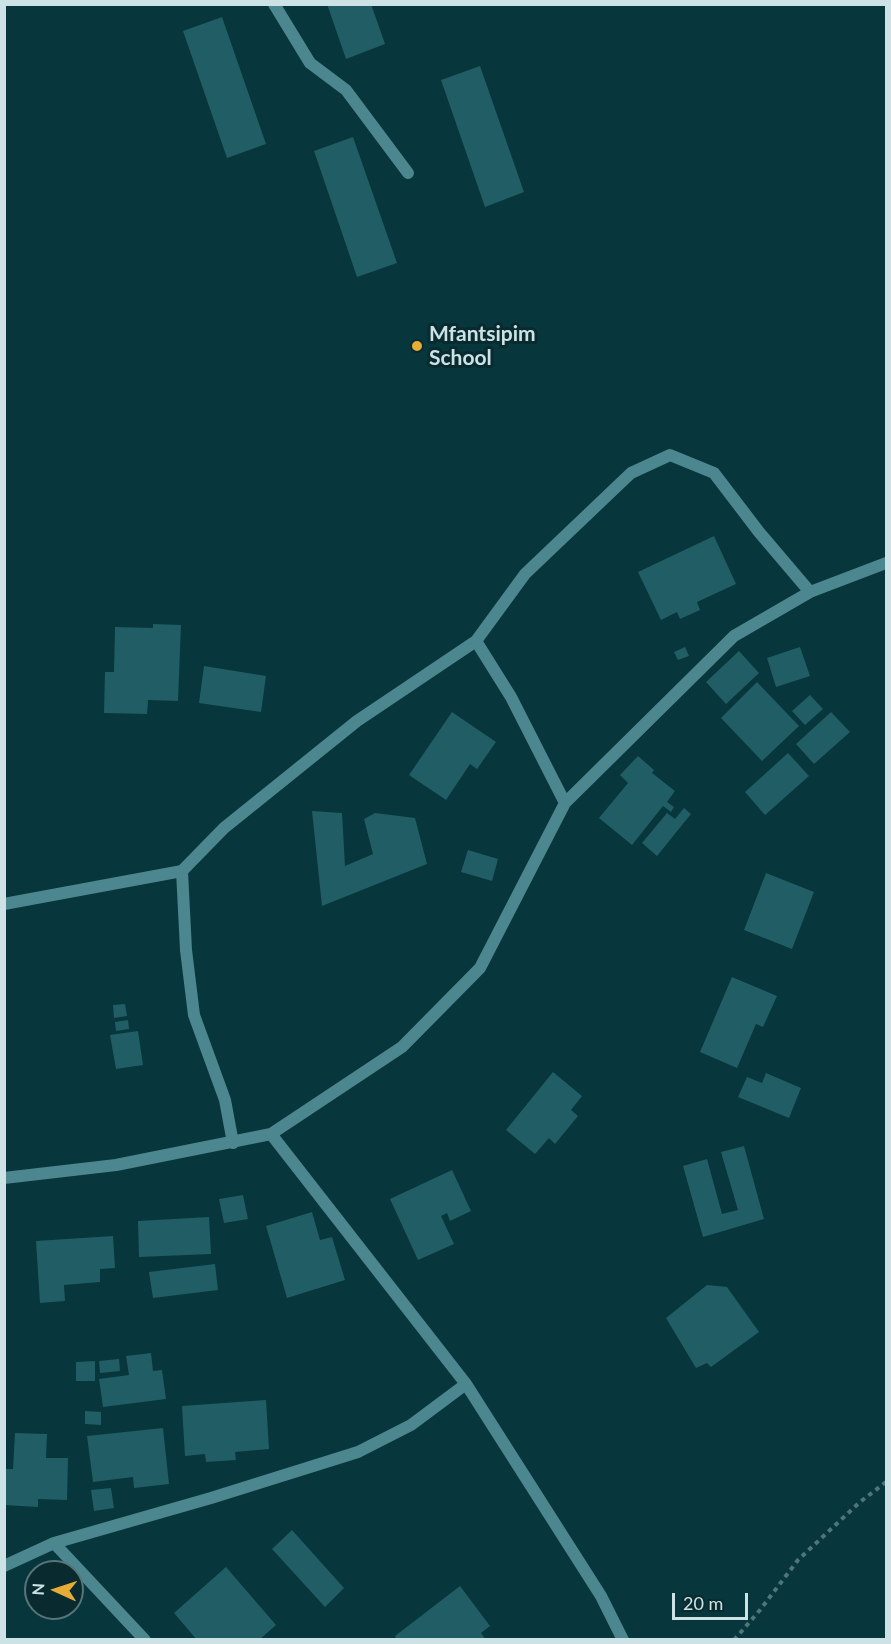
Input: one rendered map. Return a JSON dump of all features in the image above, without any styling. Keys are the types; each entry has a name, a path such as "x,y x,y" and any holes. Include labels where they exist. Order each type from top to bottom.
{"street":[{"path":"274,4 310,63 346,90 408,173"},
{"path":"4,904 182,871 224,828 357,721 476,641 533,566 631,473 670,455 714,473 759,532 810,592"},
{"path":"4,1178 116,1165 272,1134 402,1047 480,968 565,804 734,636 810,592 886,563"},
{"path":"476,641 511,697 565,804"},
{"path":"182,871 186,950 195,1015 225,1100 233,1143"},
{"path":"272,1134 466,1384 601,1596 623,1640"},
{"path":"4,1566 54,1543 211,1498 358,1452 411,1425 466,1384"},
{"path":"54,1543 145,1640"}],"path":[{"path":"734,1640 798,1560 860,1502 886,1482"}],"building":[{"path":"327,4 371,4 385,44 346,59"},
{"path":"222,17 266,144 227,158 183,31"},
{"path":"480,66 524,192 485,207 441,80"},
{"path":"353,137 397,263 357,277 314,151"},
{"path":"714,536 736,584 697,602 700,610 680,619 677,612 661,620 638,572"},
{"path":"153,624 181,625 178,701 148,700 147,714 104,713 105,672 114,672 115,627 153,628"},
{"path":"685,647 689,656 678,660 674,652"},
{"path":"800,647 810,676 776,687 767,658"},
{"path":"739,651 759,673 726,704 706,682"},
{"path":"204,666 266,676 261,712 199,703"},
{"path":"757,682 799,726 762,761 721,718"},
{"path":"810,695 823,709 805,725 792,711"},
{"path":"452,712 496,742 477,769 470,764 446,800 409,775"},
{"path":"831,712 850,732 814,764 796,744"},
{"path":"788,753 809,776 765,815 745,792"},
{"path":"638,756 654,770 652,773 675,791 667,802 674,807 671,812 663,806 632,845 599,818 628,783 620,775"},
{"path":"684,808 691,814 657,856 642,843 667,813 675,819"},
{"path":"312,811 342,813 345,866 373,854 364,819 375,813 415,818 427,864 322,906"},
{"path":"468,850 498,859 492,881 461,872"},
{"path":"766,873 814,892 792,949 744,930"},
{"path":"732,977 777,996 763,1027 756,1024 737,1068 700,1052"},
{"path":"125,1004 127,1016 114,1018 113,1005"},
{"path":"128,1020 129,1029 116,1031 115,1022"},
{"path":"138,1031 143,1065 116,1069 110,1035"},
{"path":"553,1072 582,1096 571,1110 578,1116 555,1144 549,1138 535,1154 506,1130"},
{"path":"766,1073 801,1088 789,1118 738,1097 747,1077 762,1083"},
{"path":"744,1146 764,1219 703,1237 683,1166 707,1159 722,1214 738,1210 721,1152"},
{"path":"452,1170 471,1211 450,1221 447,1213 441,1216 454,1244 418,1260 390,1199"},
{"path":"243,1195 248,1219 224,1223 219,1199"},
{"path":"312,1212 320,1240 332,1237 345,1280 287,1298 266,1226"},
{"path":"209,1217 211,1254 139,1257 138,1221"},
{"path":"113,1236 115,1268 100,1269 100,1282 64,1285 65,1301 40,1303 36,1241"},
{"path":"215,1264 218,1290 153,1298 149,1272"},
{"path":"707,1285 727,1287 759,1332 711,1367 707,1363 696,1368 666,1318"},
{"path":"151,1353 153,1371 162,1370 166,1399 103,1407 99,1379 129,1375 126,1356"},
{"path":"119,1359 120,1371 100,1373 99,1361"},
{"path":"95,1361 95,1381 76,1381 76,1362"},
{"path":"266,1400 269,1449 235,1452 236,1460 206,1462 205,1454 185,1456 182,1406"},
{"path":"85,1411 101,1412 101,1425 85,1424"},
{"path":"163,1428 169,1484 134,1488 133,1477 93,1482 87,1436"},
{"path":"15,1433 47,1434 46,1458 68,1458 67,1500 38,1499 38,1507 4,1505 5,1469 13,1469"},
{"path":"111,1488 114,1508 94,1511 91,1490"},
{"path":"292,1530 344,1588 325,1607 272,1549"},
{"path":"226,1567 276,1625 259,1640 197,1640 174,1613"},
{"path":"460,1586 490,1626 481,1633 486,1640 397,1640 395,1636"}],"place":[{"name":"Mfantsipim School","path":"417,346"}]}
